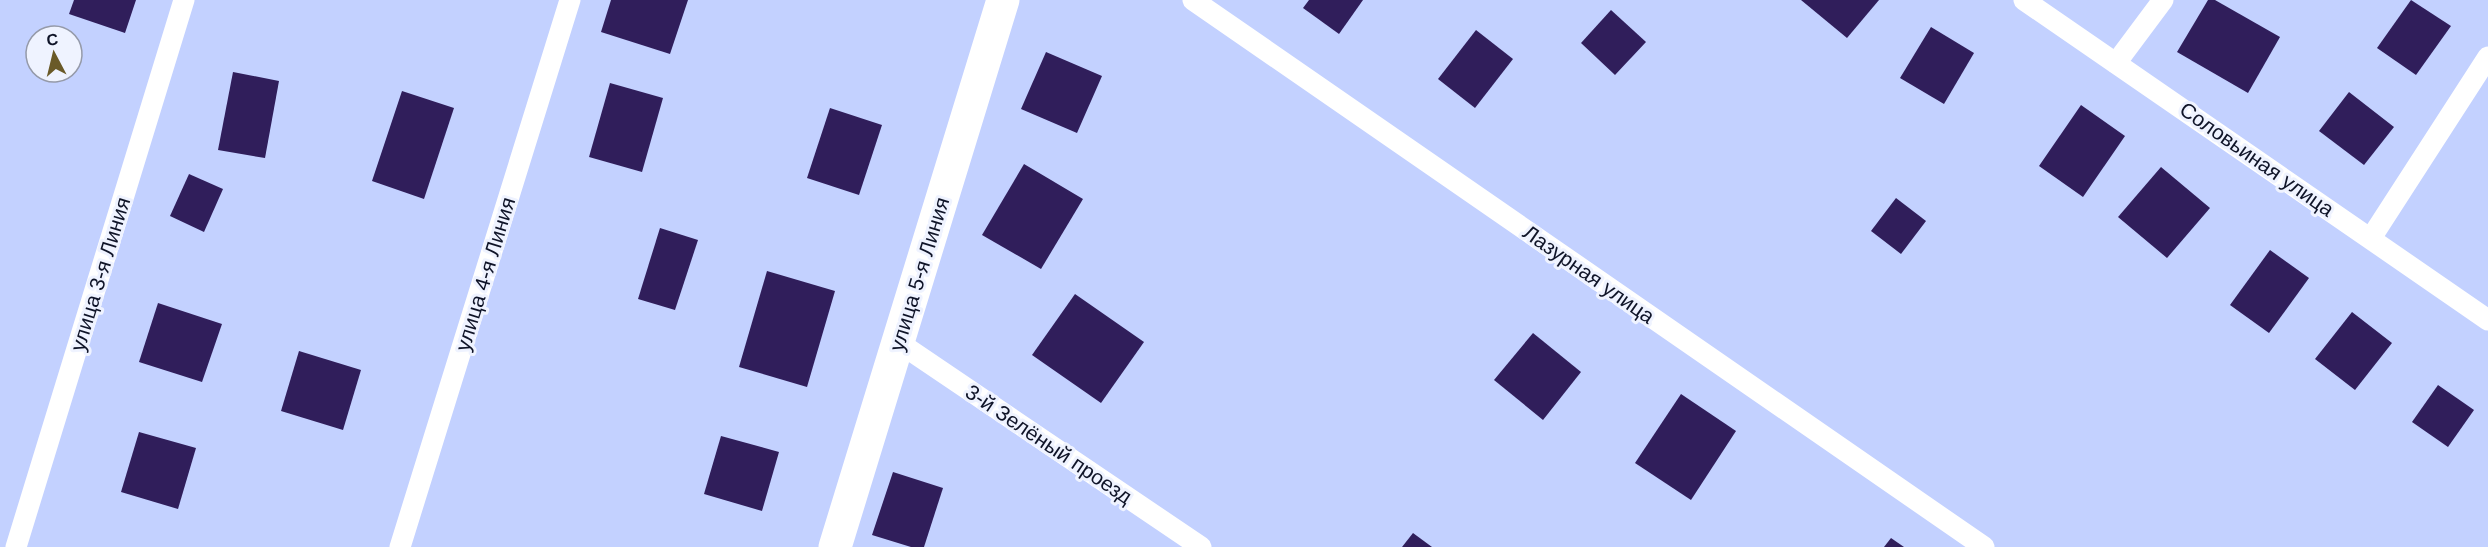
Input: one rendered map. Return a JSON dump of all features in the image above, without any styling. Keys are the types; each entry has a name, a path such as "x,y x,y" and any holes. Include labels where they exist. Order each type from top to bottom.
{"street":[{"name":"улица 5-я Линия","path":"834,547 1004,0"}],"lane":[{"name":"улица 3-я Линия","path":"16,547 184,0"},
{"name":"улица 4-я Линия","path":"400,547 570,0"},
{"name":"Лазурная улица","path":"1193,0 1984,547"},
{"name":"Соловьиная улица","path":"2024,0 2488,320"},
{"path":"2116,63 2163,0"},
{"path":"2371,238 2488,57"},
{"name":"3-й Зелёный проезд","path":"898,342 1201,547"}],"building":[{"path":"74,0 136,0 125,33 69,14"},
{"path":"611,0 688,0 670,54 601,32"},
{"path":"1309,0 1363,0 1339,34 1303,8"},
{"path":"1801,0 1879,0 1847,38"},
{"path":"2208,0 2215,0 2280,37 2248,93 2177,52"},
{"path":"2411,0 2451,26 2416,75 2377,48"},
{"path":"1611,10 1646,42 1615,75 1581,43"},
{"path":"1931,27 1974,53 1944,104 1900,78"},
{"path":"1476,30 1513,59 1475,108 1438,79"},
{"path":"1046,52 1102,76 1077,133 1021,109"},
{"path":"233,72 279,81 265,158 218,150"},
{"path":"610,83 663,98 642,172 589,157"},
{"path":"402,91 454,108 424,199 372,181"},
{"path":"2349,92 2394,127 2364,165 2319,131"},
{"path":"2081,105 2125,136 2083,197 2039,166"},
{"path":"830,108 882,125 859,195 807,178"},
{"path":"1024,164 1083,199 1041,269 982,235"},
{"path":"2161,167 2210,208 2167,258 2118,217"},
{"path":"189,174 223,189 204,232 170,216"},
{"path":"1896,198 1926,221 1901,254 1871,231"},
{"path":"660,228 698,240 675,310 638,299"},
{"path":"2270,250 2309,278 2269,333 2230,305"},
{"path":"767,271 835,291 807,387 739,367"},
{"path":"1075,294 1144,342 1101,403 1032,355"},
{"path":"158,303 222,324 202,382 139,362"},
{"path":"2352,312 2392,343 2355,390 2315,359"},
{"path":"1533,333 1581,372 1543,420 1494,380"},
{"path":"299,351 361,370 343,430 281,411"},
{"path":"2438,385 2474,410 2448,447 2412,422"},
{"path":"1681,394 1736,431 1691,500 1635,463"},
{"path":"139,432 196,448 178,509 121,492"},
{"path":"721,436 779,452 762,511 704,494"},
{"path":"893,472 943,488 924,547 911,547 872,535"},
{"path":"1413,533 1432,547 1402,547"},
{"path":"1891,538 1904,547 1884,547"}]}
